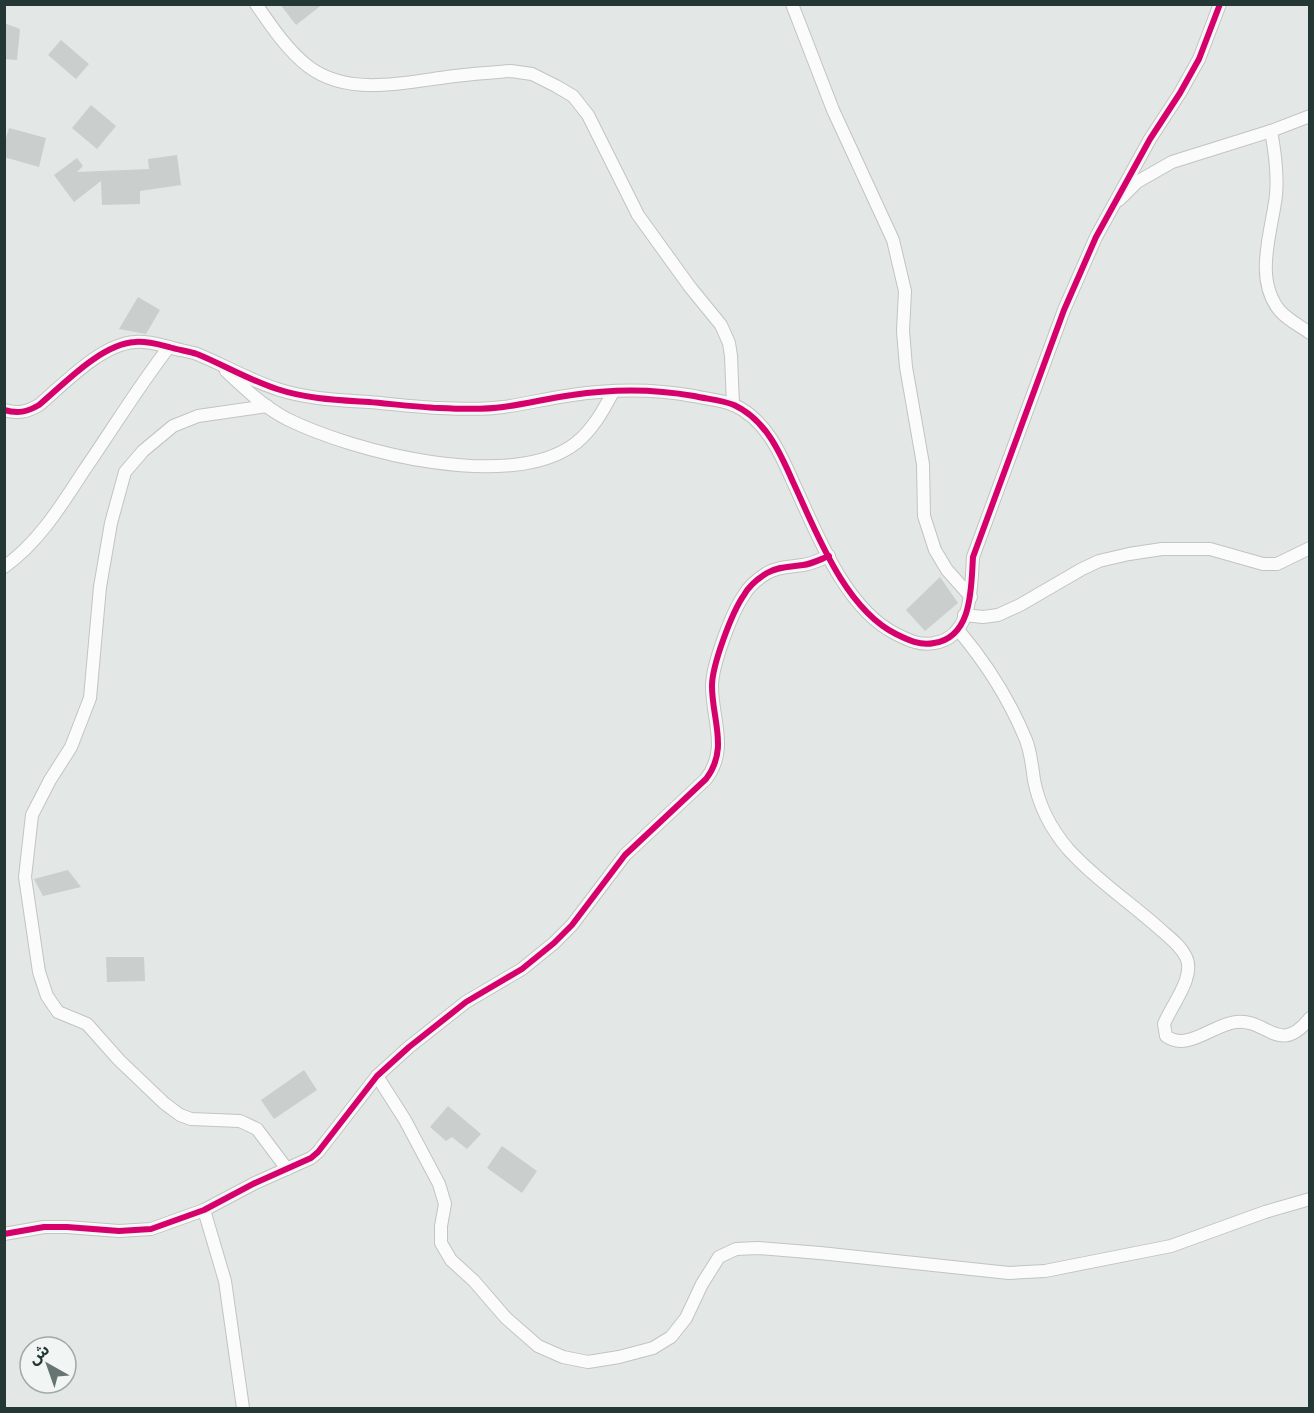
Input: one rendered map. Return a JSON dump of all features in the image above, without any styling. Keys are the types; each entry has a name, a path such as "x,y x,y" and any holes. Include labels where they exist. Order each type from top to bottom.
{"street":[{"path":"256,4 272,27 310,68 344,81 378,86 511,71 532,75 573,96 588,115 638,215 690,287 721,325 732,356 733,405"},
{"path":"792,4 833,110 893,240 905,291 903,331 906,367 923,464 924,516 935,550 947,570 971,597"},
{"path":"4,410 15,413 28,411 39,405 87,364 116,347 133,342 152,342 196,353 221,366 278,389 314,398 439,408 500,408 573,394 677,393 733,405 753,417 768,435 781,456 829,556 844,582 871,617 889,630 921,644 936,643 950,638 959,631 971,597 973,556 1064,310 1110,209 1199,59 1220,4"},
{"path":"1110,209 1137,182 1172,162 1271,131 1310,116"},
{"path":"1271,131 1275,153 1276,194 1266,262 1266,282 1280,311 1310,333"},
{"path":"4,567 14,560 47,524 169,347"},
{"path":"221,366 267,406 287,418 318,431 398,456 438,464 535,462 563,451 576,443 598,419 613,392"},
{"path":"267,406 198,416 173,426 143,451 125,472 111,523 100,587 90,698 71,747 32,815 25,877 39,972 47,996 58,1012 87,1024 119,1060 164,1103 180,1115 191,1119 240,1121 257,1129 287,1169"},
{"path":"964,615 983,617 998,615 1099,561 1129,554 1162,549 1210,549 1263,564 1276,564 1310,548"},
{"path":"4,1234 44,1227 138,1232 165,1225 204,1210 318,1152 377,1076 409,1047 466,1002 522,969 554,943 572,925 625,855 706,779 718,757 712,684 715,668 744,594 753,584 778,568 804,565 829,556"},
{"path":"959,631 977,652 995,681 1026,741 1040,800 1050,825 1069,849 1099,879 1152,921 1187,958 1188,972 1183,990 1164,1024 1166,1036 1180,1041 1202,1035 1218,1026 1243,1022 1252,1023 1277,1035 1290,1035 1302,1028 1310,1018"},
{"path":"377,1076 405,1120 439,1184 445,1204 441,1242 451,1260 474,1281 506,1318 538,1346 562,1357 588,1362 653,1348 671,1337 686,1318 702,1284 720,1257 736,1249 758,1248 832,1254 1009,1273 1045,1271 1170,1246 1265,1212 1310,1199"},
{"path":"204,1210 225,1281 243,1408"}],"building":[{"path":"280,4 323,4 296,25"},
{"path":"4,23 20,29 17,60 4,59"},
{"path":"61,40 89,64 76,79 48,55"},
{"path":"91,105 116,126 97,149 72,128"},
{"path":"9,128 46,138 39,167 4,157 4,145"},
{"path":"177,155 181,185 140,191 140,204 102,205 101,181 74,202 54,175 77,158 83,166 77,172 149,169 148,159"},
{"path":"138,297 160,310 146,334 119,329"},
{"path":"940,577 958,603 925,631 906,610"},
{"path":"68,870 81,887 43,896 34,879"},
{"path":"106,957 144,957 145,981 107,982"},
{"path":"304,1070 317,1090 274,1119 261,1100"},
{"path":"448,1106 481,1134 467,1149 452,1137 446,1141 430,1127"},
{"path":"502,1146 537,1171 522,1193 487,1168"}],"cycle path":[{"path":"4,410 26,411 39,405 96,357 122,344 135,342 148,342 197,354 267,385 300,395 323,398 430,408 479,409 512,406 587,393 633,391 664,392 725,402 745,411 770,438 783,459 822,545 861,606 878,622 910,640 929,644 947,639 963,621 970,596 973,557 1064,310 1096,237 1150,139 1199,59 1220,4"},
{"path":"4,1234 44,1227 119,1231 151,1229 204,1210 255,1183 311,1158 377,1076 409,1047 466,1002 522,969 554,943 572,925 625,855 706,779 717,757 718,745 712,686 715,665 739,603 751,585 767,573 780,568 810,564 829,556"}]}
